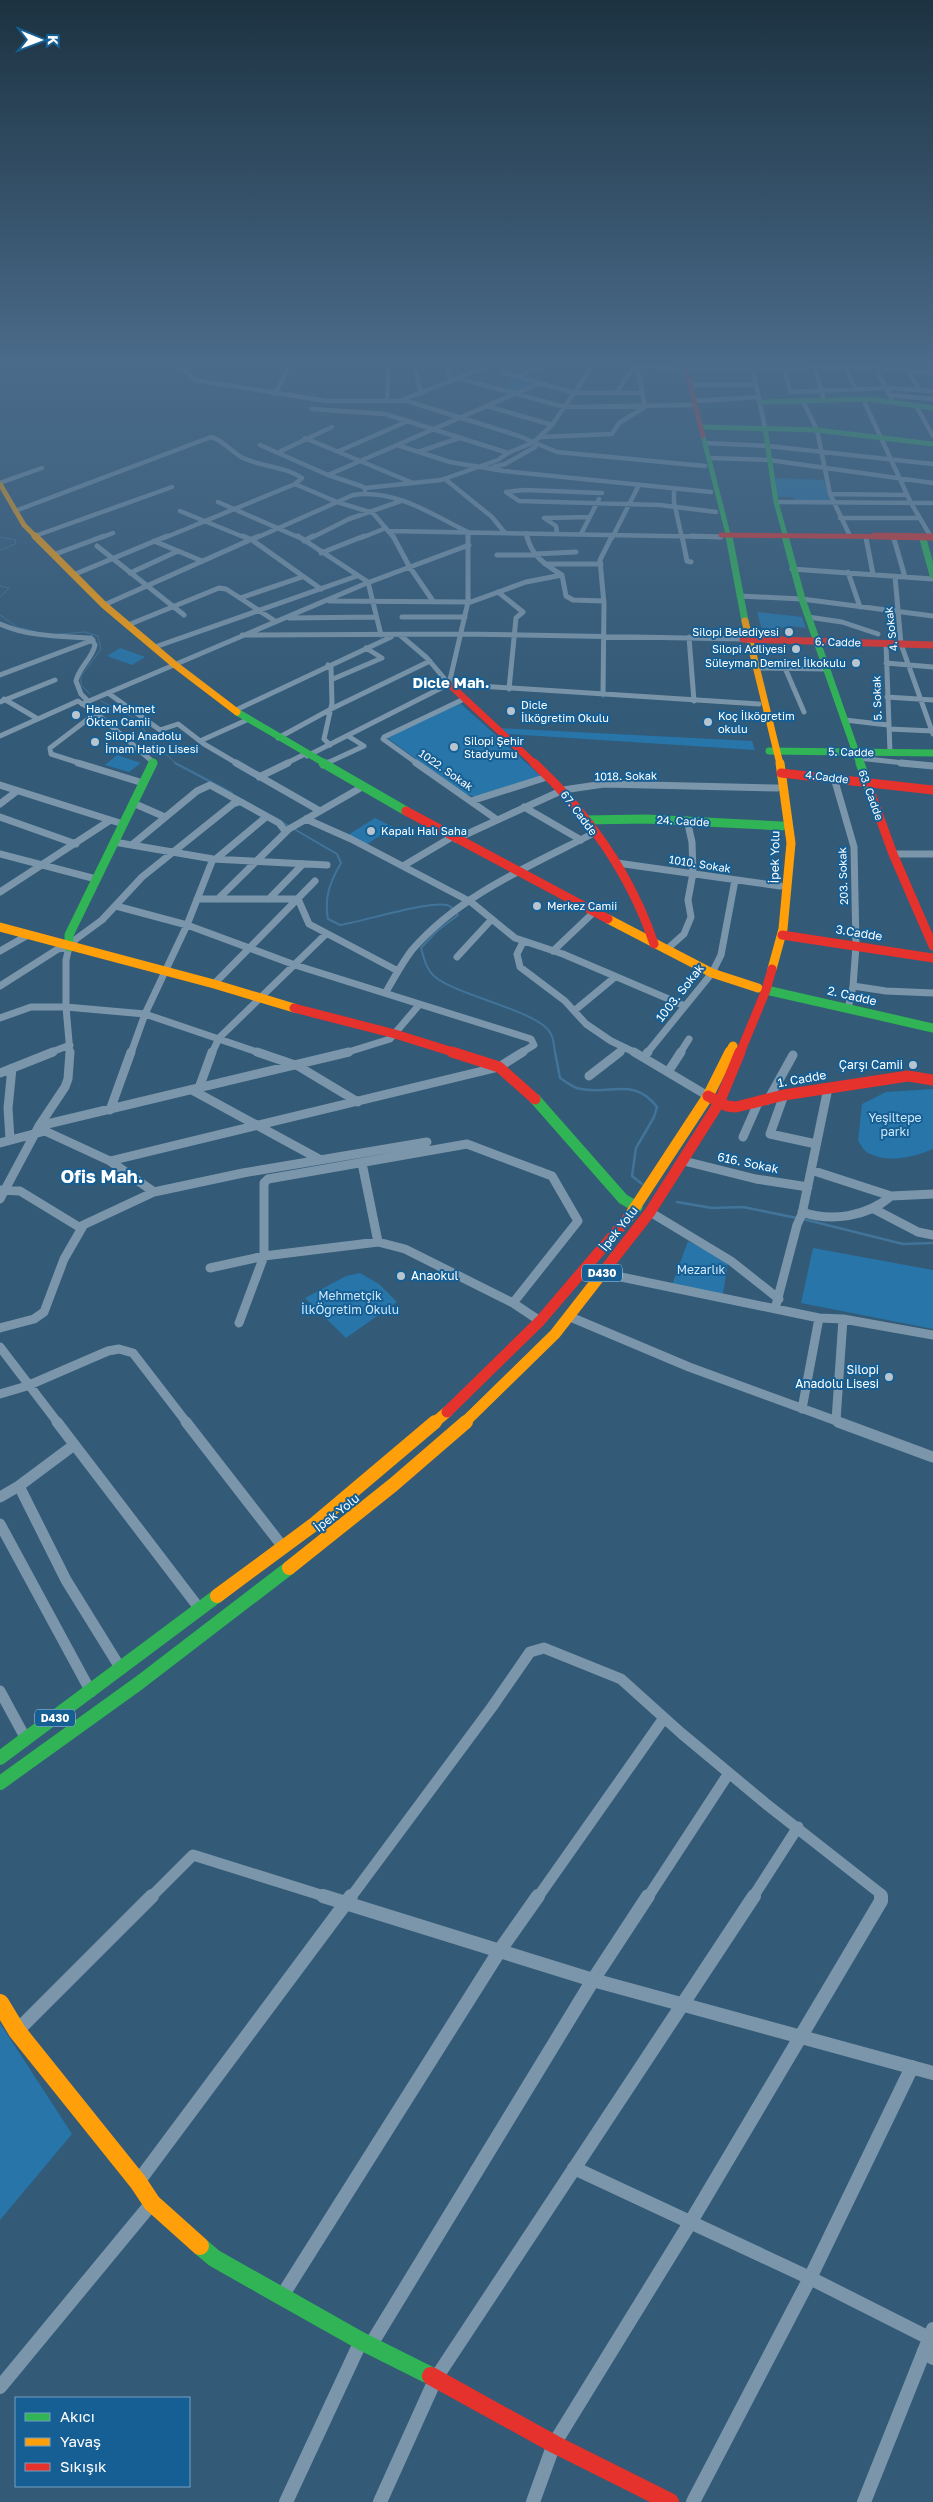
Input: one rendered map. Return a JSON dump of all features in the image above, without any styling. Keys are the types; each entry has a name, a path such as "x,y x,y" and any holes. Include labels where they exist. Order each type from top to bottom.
{"main road":[{"name":"D430","path":"709,477 716,512 725,536"},
{"name":"D430","path":"0,1758 313,1525 433,1425 540,1321 637,1207 708,1096 762,989 778,908 782,826 773,751 759,704 725,536 711,477"},
{"name":"63. Cadde","path":"772,477 792,569 808,617 893,854 933,946"},
{"name":"2. Cadde","path":"0,484 24,525 73,575 128,626 174,664 236,710 323,765 454,838 712,974 762,989 933,1028"},
{"path":"725,536 930,538"},
{"name":"İpek Yolu","path":"0,1783 139,1683 382,1496 482,1407 555,1333 650,1212 719,1103 742,1052 782,935 791,843 781,773 773,751 757,668 746,639 739,596 725,536"},
{"path":"786,536 930,538"},
{"path":"930,538 933,575"},
{"name":"6. Cadde","path":"746,639 933,645"},
{"name":"67. Cadde","path":"449,684 563,790 617,863 643,911 654,944"},
{"name":"5. Cadde","path":"773,751 857,755 890,752 933,753"},
{"path":"69,947 69,935 153,762"},
{"name":"4.Cadde","path":"781,773 933,790"},
{"name":"24. Cadde","path":"584,820 687,820 782,826"},
{"path":"0,927 394,1034 499,1067 542,1105 623,1199 637,1207"},
{"name":"3.Cadde","path":"782,935 933,958"},
{"name":"1. Cadde","path":"708,1096 719,1103 736,1107 828,1088 908,1076 933,1080"},
{"path":"465,1394 463,1401 467,1407 474,1410 482,1407"},
{"path":"433,1425 440,1423 447,1426 450,1432 447,1438"},
{"path":"0,2003 17,2031 138,2182 152,2204 214,2258 365,2343 436,2378 554,2444 670,2502"}],"street":[{"path":"0,484 19,477"},
{"path":"15,511 106,477"},
{"path":"73,575 203,520 295,484 302,478 300,477"},
{"path":"332,477 365,490 384,494 468,532"},
{"path":"399,477 414,483"},
{"path":"104,605 365,490 451,477"},
{"path":"563,477 711,492"},
{"path":"825,477 833,503 850,536"},
{"path":"884,477 933,483"},
{"path":"445,479 492,517 505,532"},
{"path":"900,479 930,538"},
{"path":"581,534 608,482"},
{"path":"295,484 337,502 370,512 388,530 409,566 434,601"},
{"path":"603,695 604,601 600,560 639,485"},
{"path":"35,536 172,487"},
{"path":"674,489 674,502 677,507 687,561 691,562"},
{"path":"602,493 524,490 506,492 519,501 628,504 716,512"},
{"path":"830,494 907,495"},
{"path":"304,541 349,519 401,501"},
{"path":"218,502 282,527 368,582 380,635"},
{"path":"776,502 933,503"},
{"path":"180,511 252,540 302,577 335,596"},
{"path":"557,533 556,526 544,518 560,516 589,517"},
{"path":"840,518 920,518"},
{"path":"322,553 388,530 725,536"},
{"path":"449,684 468,602 468,532"},
{"path":"53,555 113,533"},
{"path":"526,533 528,548 545,564 562,575 566,596 569,599 604,601"},
{"path":"866,538 872,574"},
{"path":"894,539 905,576"},
{"path":"154,541 202,562"},
{"path":"0,736 78,701 85,703 368,582 468,545"},
{"path":"98,546 184,615"},
{"path":"130,573 178,551"},
{"path":"497,555 576,552"},
{"path":"545,564 601,564"},
{"path":"792,569 933,579"},
{"path":"848,572 860,606"},
{"path":"325,600 468,602 526,582 562,575"},
{"path":"155,647 258,609 357,576"},
{"name":"4. Sokak","path":"895,576 901,644 907,665 933,732"},
{"path":"240,598 302,577"},
{"path":"128,626 219,588 226,589 275,621"},
{"path":"498,592 523,612 516,618 509,689"},
{"path":"739,596 802,599 933,616"},
{"path":"284,618 376,617"},
{"path":"402,617 466,617"},
{"path":"808,617 842,622 878,634"},
{"path":"0,624 16,631 39,635 87,637 93,640 96,646 75,678 79,694 85,703 153,762"},
{"path":"242,635 462,634 746,639"},
{"path":"236,710 328,665 398,635"},
{"path":"398,635 430,661 449,684"},
{"path":"688,637 694,701"},
{"path":"0,675 93,640"},
{"name":"5. Sokak","path":"886,644 890,752"},
{"path":"333,679 382,658 366,648"},
{"path":"278,738 333,708 430,661"},
{"path":"886,663 933,666"},
{"path":"328,665 331,667 333,679 333,708 324,739 330,745"},
{"path":"757,668 827,669"},
{"path":"785,668 804,712"},
{"path":"2,700 56,680"},
{"path":"259,777 330,745 449,684 759,704"},
{"path":"108,693 160,730 176,724 200,742 320,811"},
{"path":"887,698 933,700"},
{"name":"1022. Sokak","path":"464,699 384,737 383,740 472,800 496,819"},
{"path":"2,700 38,719"},
{"path":"96,712 50,748 51,754 143,783"},
{"path":"200,742 249,719"},
{"path":"845,720 933,732"},
{"path":"323,765 364,746 348,736"},
{"path":"857,755 933,766"},
{"path":"472,800 547,776"},
{"name":"203. Sokak","path":"834,778 854,847 856,946 853,986 848,1009"},
{"name":"1018. Sokak","path":"403,866 454,838 563,790 604,784 777,788"},
{"path":"0,785 123,824"},
{"path":"133,844 204,786 213,786 290,829"},
{"path":"218,899 290,829 362,787"},
{"path":"0,804 18,791"},
{"path":"1,1193 68,1079 70,1044 66,1007 66,960 69,947 76,939 102,920 142,877 233,804 239,802"},
{"path":"133,803 165,817"},
{"path":"524,807 581,840"},
{"path":"0,817 76,844"},
{"path":"110,1110 145,1014 187,925 196,899 215,859 266,817"},
{"path":"306,818 471,902 523,942 553,951 685,1006"},
{"path":"666,950 684,934 690,925 691,918 688,900 693,873 692,842 687,820"},
{"path":"0,892 109,821"},
{"path":"386,992 414,948 446,917 518,872 594,833"},
{"path":"114,842 215,859 326,865"},
{"path":"0,854 96,879"},
{"path":"893,854 933,854"},
{"name":"1010. Sokak","path":"617,863 780,886"},
{"path":"269,898 303,864"},
{"name":"1003. Sokak","path":"644,1057 712,974 723,947 734,880"},
{"path":"214,984 315,882"},
{"path":"196,899 298,899"},
{"path":"298,899 309,924 398,971"},
{"path":"110,1161 499,1067 534,1045 530,1039 386,992 295,965 187,925 116,906"},
{"path":"553,951 594,912"},
{"path":"457,958 492,919"},
{"path":"196,1089 219,1038 326,934"},
{"path":"0,951 28,935"},
{"path":"523,942 518,950 517,961 520,967 565,1001 586,1024 708,1096"},
{"path":"0,986 58,950 69,947"},
{"path":"574,1011 615,977"},
{"path":"853,986 886,992 933,993"},
{"path":"0,1143 37,1129 196,1089 298,1066 390,1039 419,1004"},
{"path":"0,1018 25,1008 66,1007 145,1014 298,1066 358,1102"},
{"path":"668,1072 689,1039"},
{"path":"0,1073 70,1044"},
{"path":"589,1076 625,1048"},
{"path":"743,1137 763,1101 793,1055"},
{"path":"10,1140 8,1108 12,1068"},
{"path":"775,1309 797,1225 802,1213 828,1088"},
{"path":"196,1089 319,1160"},
{"path":"784,1096 770,1134 777,1138 816,1144"},
{"path":"37,1129 110,1161 154,1192"},
{"path":"1,1193 20,1191 79,1227 133,1200 154,1192 319,1160 427,1142"},
{"path":"239,1323 264,1256 264,1183 268,1179 467,1144 552,1176 578,1221 513,1304"},
{"name":"616. Sokak","path":"684,1161 756,1179 808,1187"},
{"path":"362,1163 378,1242"},
{"path":"811,1170 891,1196 933,1194"},
{"path":"802,1213 819,1218 832,1217 884,1204 891,1196"},
{"path":"872,1208 918,1232 933,1235"},
{"path":"650,1212 731,1261 779,1298"},
{"path":"0,1328 34,1319 44,1312 64,1259 83,1226"},
{"path":"210,1268 264,1256 378,1242 405,1249 513,1304 540,1321"},
{"path":"602,1273 819,1318 842,1319 933,1335"},
{"path":"568,1316 689,1367 933,1457"},
{"path":"802,1409 819,1318"},
{"path":"836,1420 842,1319"},
{"path":"0,1347 27,1386 199,1608"},
{"path":"0,1394 27,1386 108,1351 119,1349 133,1353 283,1546"},
{"path":"0,1497 19,1486 74,1445"},
{"path":"19,1486 66,1580 121,1669"},
{"path":"0,1524 91,1692"},
{"path":"138,2182 492,1707 530,1652 544,1648 556,1651 621,1679 729,1773 882,1894 881,1901 799,2036 690,2223 554,2444 533,2502"},
{"path":"0,1691 26,1740"},
{"path":"282,2296 500,1950 664,1718"},
{"path":"286,2502 365,2343 593,1980 729,1773"},
{"path":"380,2502 436,2378 684,2005 798,1827"},
{"path":"17,2031 193,1855 593,1980 933,2073"},
{"path":"692,2502 810,2278 912,2067"},
{"path":"574,2168 810,2278 930,2344 864,2502"},
{"path":"0,2387 152,2204"}],"green space":[{"path":"775,478 824,480 830,502 795,501 793,497 777,497"},
{"path":"757,612 802,617 806,628 790,626 762,629"},
{"path":"120,648 145,657 132,665 107,656"},
{"name":"Silopi Şehir Stadyumu","path":"460,703 542,777 477,797 465,794 387,738"},
{"path":"496,728 752,741 755,750 507,734"},
{"path":"117,755 141,763 129,772 105,765"},
{"name":"Kapalı Halı Saha","path":"375,818 393,827 366,845 348,835"},
{"name":"Yeşiltepe parkı","path":"933,1089 933,1149 918,1155 892,1159 876,1156 865,1151 858,1141 862,1104 886,1092"},
{"name":"Mezarlık","path":"688,1241 728,1262 723,1294 672,1285"},
{"path":"813,1248 933,1270 933,1329 801,1303"},
{"name":"Mehmetçik İlkÖğretim Okulu","path":"360,1273 379,1284 397,1302 346,1338 305,1298 346,1276"},
{"path":"0,2023 72,2134 0,2220"}],"waterway":[{"path":"0,537 16,540 15,544 0,550"},
{"path":"0,586 9,588 0,597"},
{"path":"0,615 17,627 37,632"},
{"path":"60,634 85,632 98,636 101,649 81,676 81,685 90,694"},
{"path":"101,701 136,719 155,745 177,764"},
{"path":"175,763 232,793"},
{"path":"282,822 337,854 341,863 327,897 328,919 340,925 425,906 447,905 458,915 437,931 421,948 429,970 434,976 460,990 532,1018 544,1026 551,1034 555,1053"},
{"path":"555,1052 560,1078 573,1086 588,1090 629,1089 648,1097 657,1107 654,1117 636,1148 632,1176 642,1184"},
{"path":"677,1202 712,1208 743,1207 797,1218"},
{"path":"803,1219 903,1244 933,1243"}],"traffic: fast":[{"path":"713,477 729,537 745,621"},
{"path":"772,477 776,502 802,599 870,791"},
{"path":"923,539 933,575"},
{"path":"237,712 406,811"},
{"path":"769,751 933,753"},
{"path":"69,947 69,935 153,762"},
{"path":"585,820 646,819 782,826"},
{"path":"766,990 933,1028"},
{"path":"535,1099 623,1199 637,1207"},
{"path":"0,1783 139,1683 289,1568"},
{"path":"0,1758 217,1596"},
{"path":"200,2246 214,2258 361,2341 431,2376"}],"traffic: slow":[{"path":"0,484 24,525 104,605 174,664 237,712"},
{"path":"745,621 778,751 791,843 783,929 772,969"},
{"path":"608,919 712,973 758,988"},
{"path":"0,927 214,984 294,1008"},
{"path":"628,1218 708,1096 733,1046"},
{"path":"289,1568 427,1457 493,1397 555,1334 604,1271"},
{"path":"217,1596 313,1525 447,1412"},
{"path":"0,2003 17,2031 138,2182 152,2203 200,2246"}],"traffic: jam":[{"path":"721,535 933,537"},
{"path":"743,639 933,645"},
{"path":"449,684 563,790 617,863 643,911 654,944"},
{"path":"781,773 933,790"},
{"path":"870,791 893,854 933,946"},
{"path":"406,811 608,919"},
{"path":"782,935 933,958"},
{"path":"604,1271 650,1212 719,1103 766,990 772,969"},
{"path":"294,1008 395,1034 499,1067 535,1099"},
{"path":"708,1096 727,1106 736,1107 784,1095 908,1076 933,1080"},
{"path":"447,1412 540,1321 628,1218"},
{"path":"431,2376 554,2444 670,2502"}],"place":[{"name":"Silopi Belediyesi","path":"789,632"},
{"name":"Silopi Adliyesi","path":"796,649"},
{"name":"Süleyman Demirel İlkokulu","path":"856,663"},
{"name":"Dicle İlköğretim Okulu","path":"511,711"},
{"name":"Hacı Mehmet Ökten Camii","path":"76,715"},
{"name":"Koç İlköğretim okulu","path":"708,722"},
{"name":"Silopi Anadolu İmam Hatip Lisesi","path":"95,742"},
{"name":"Silopi Şehir Stadyumu","path":"454,747"},
{"name":"Kapalı Halı Saha","path":"371,831"},
{"name":"Merkez Camii","path":"537,906"},
{"name":"Çarşı Camii","path":"913,1065"},
{"name":"Anaokul","path":"401,1276"},
{"name":"Silopi Anadolu Lisesi","path":"889,1377"}],"district":[{"name":"Dicle Mah.","path":"451,683"},
{"name":"Ofis Mah.","path":"102,1177"}]}
